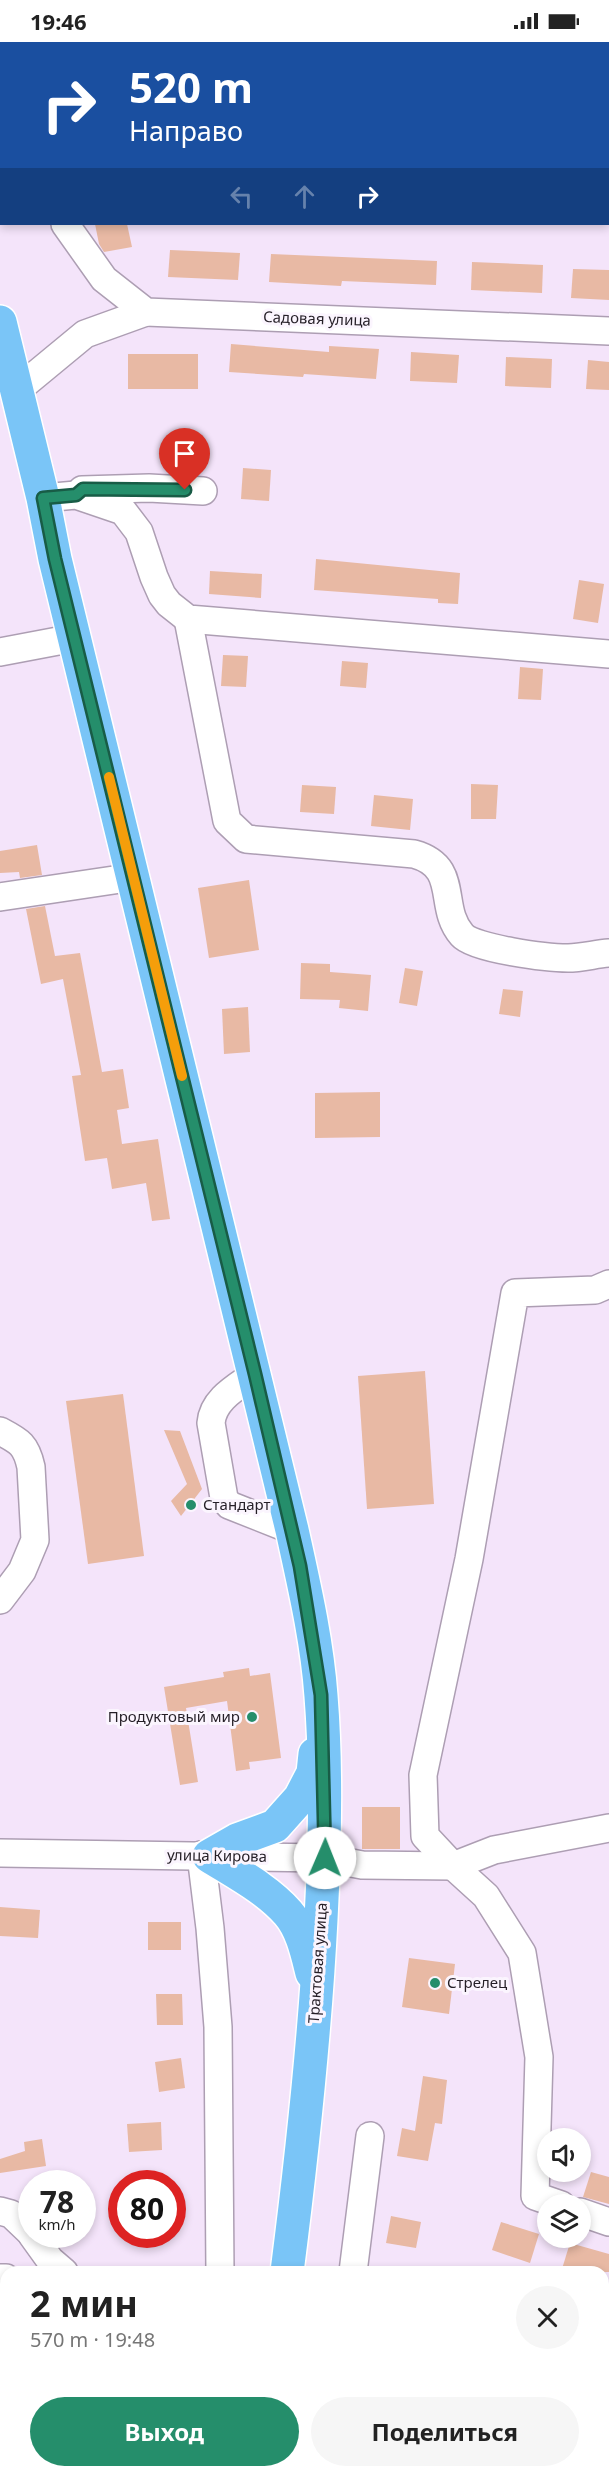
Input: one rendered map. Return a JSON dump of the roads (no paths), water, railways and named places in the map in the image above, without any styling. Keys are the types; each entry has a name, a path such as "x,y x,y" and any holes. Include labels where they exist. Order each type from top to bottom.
{"highway":[{"name":"Трактовая улица","path":"0,322 74,638 292,1530 307,1602 321,1695 325,1858 317,1996 304,2144 288,2266"},
{"path":"205,1855 275,1826 300,1798 313,1773 321,1695"},
{"path":"205,1855 267,1893 290,1914 305,1945 317,1996"}],"street":[{"path":"66,225 104,279 146,312"},
{"path":"16,391 85,334 146,312"},
{"name":"Садовая улица","path":"146,312 609,331"},
{"path":"76,495 83,489 149,488 203,491"},
{"path":"43,498 76,495 123,511 139,532 162,595 169,604 188,619 609,654"},
{"path":"188,619 227,821 246,839 414,854 427,858 437,865 443,876 454,922 462,935 472,943 486,948 567,958 609,953"},
{"path":"0,652 74,638"},
{"path":"0,897 134,877"},
{"path":"537,2197 534,2196 538,2057 522,1953 486,1896 453,1866 426,1836 423,1775 469,1559 515,1293 595,1290 609,1284"},
{"path":"255,1374 224,1397 212,1414 211,1423 224,1498 228,1505 292,1530"},
{"path":"0,1431 21,1442 28,1456 31,1467 35,1540 22,1571 0,1600"},
{"name":"улица Кирова","path":"0,1853 325,1858 362,1865 453,1866 494,1850 609,1828"},
{"path":"205,1855 218,2027 220,2266"},
{"path":"354,2266 370,2136"},
{"path":"0,2211 11,2214 18,2221"},
{"path":"591,2216 609,2222"},
{"path":"42,2248 56,2266"}],"place":[{"name":"Стандарт","path":"191,1505"},
{"name":"Продуктовый мир","path":"252,1717"},
{"name":"Стрелец","path":"435,1983"}]}
